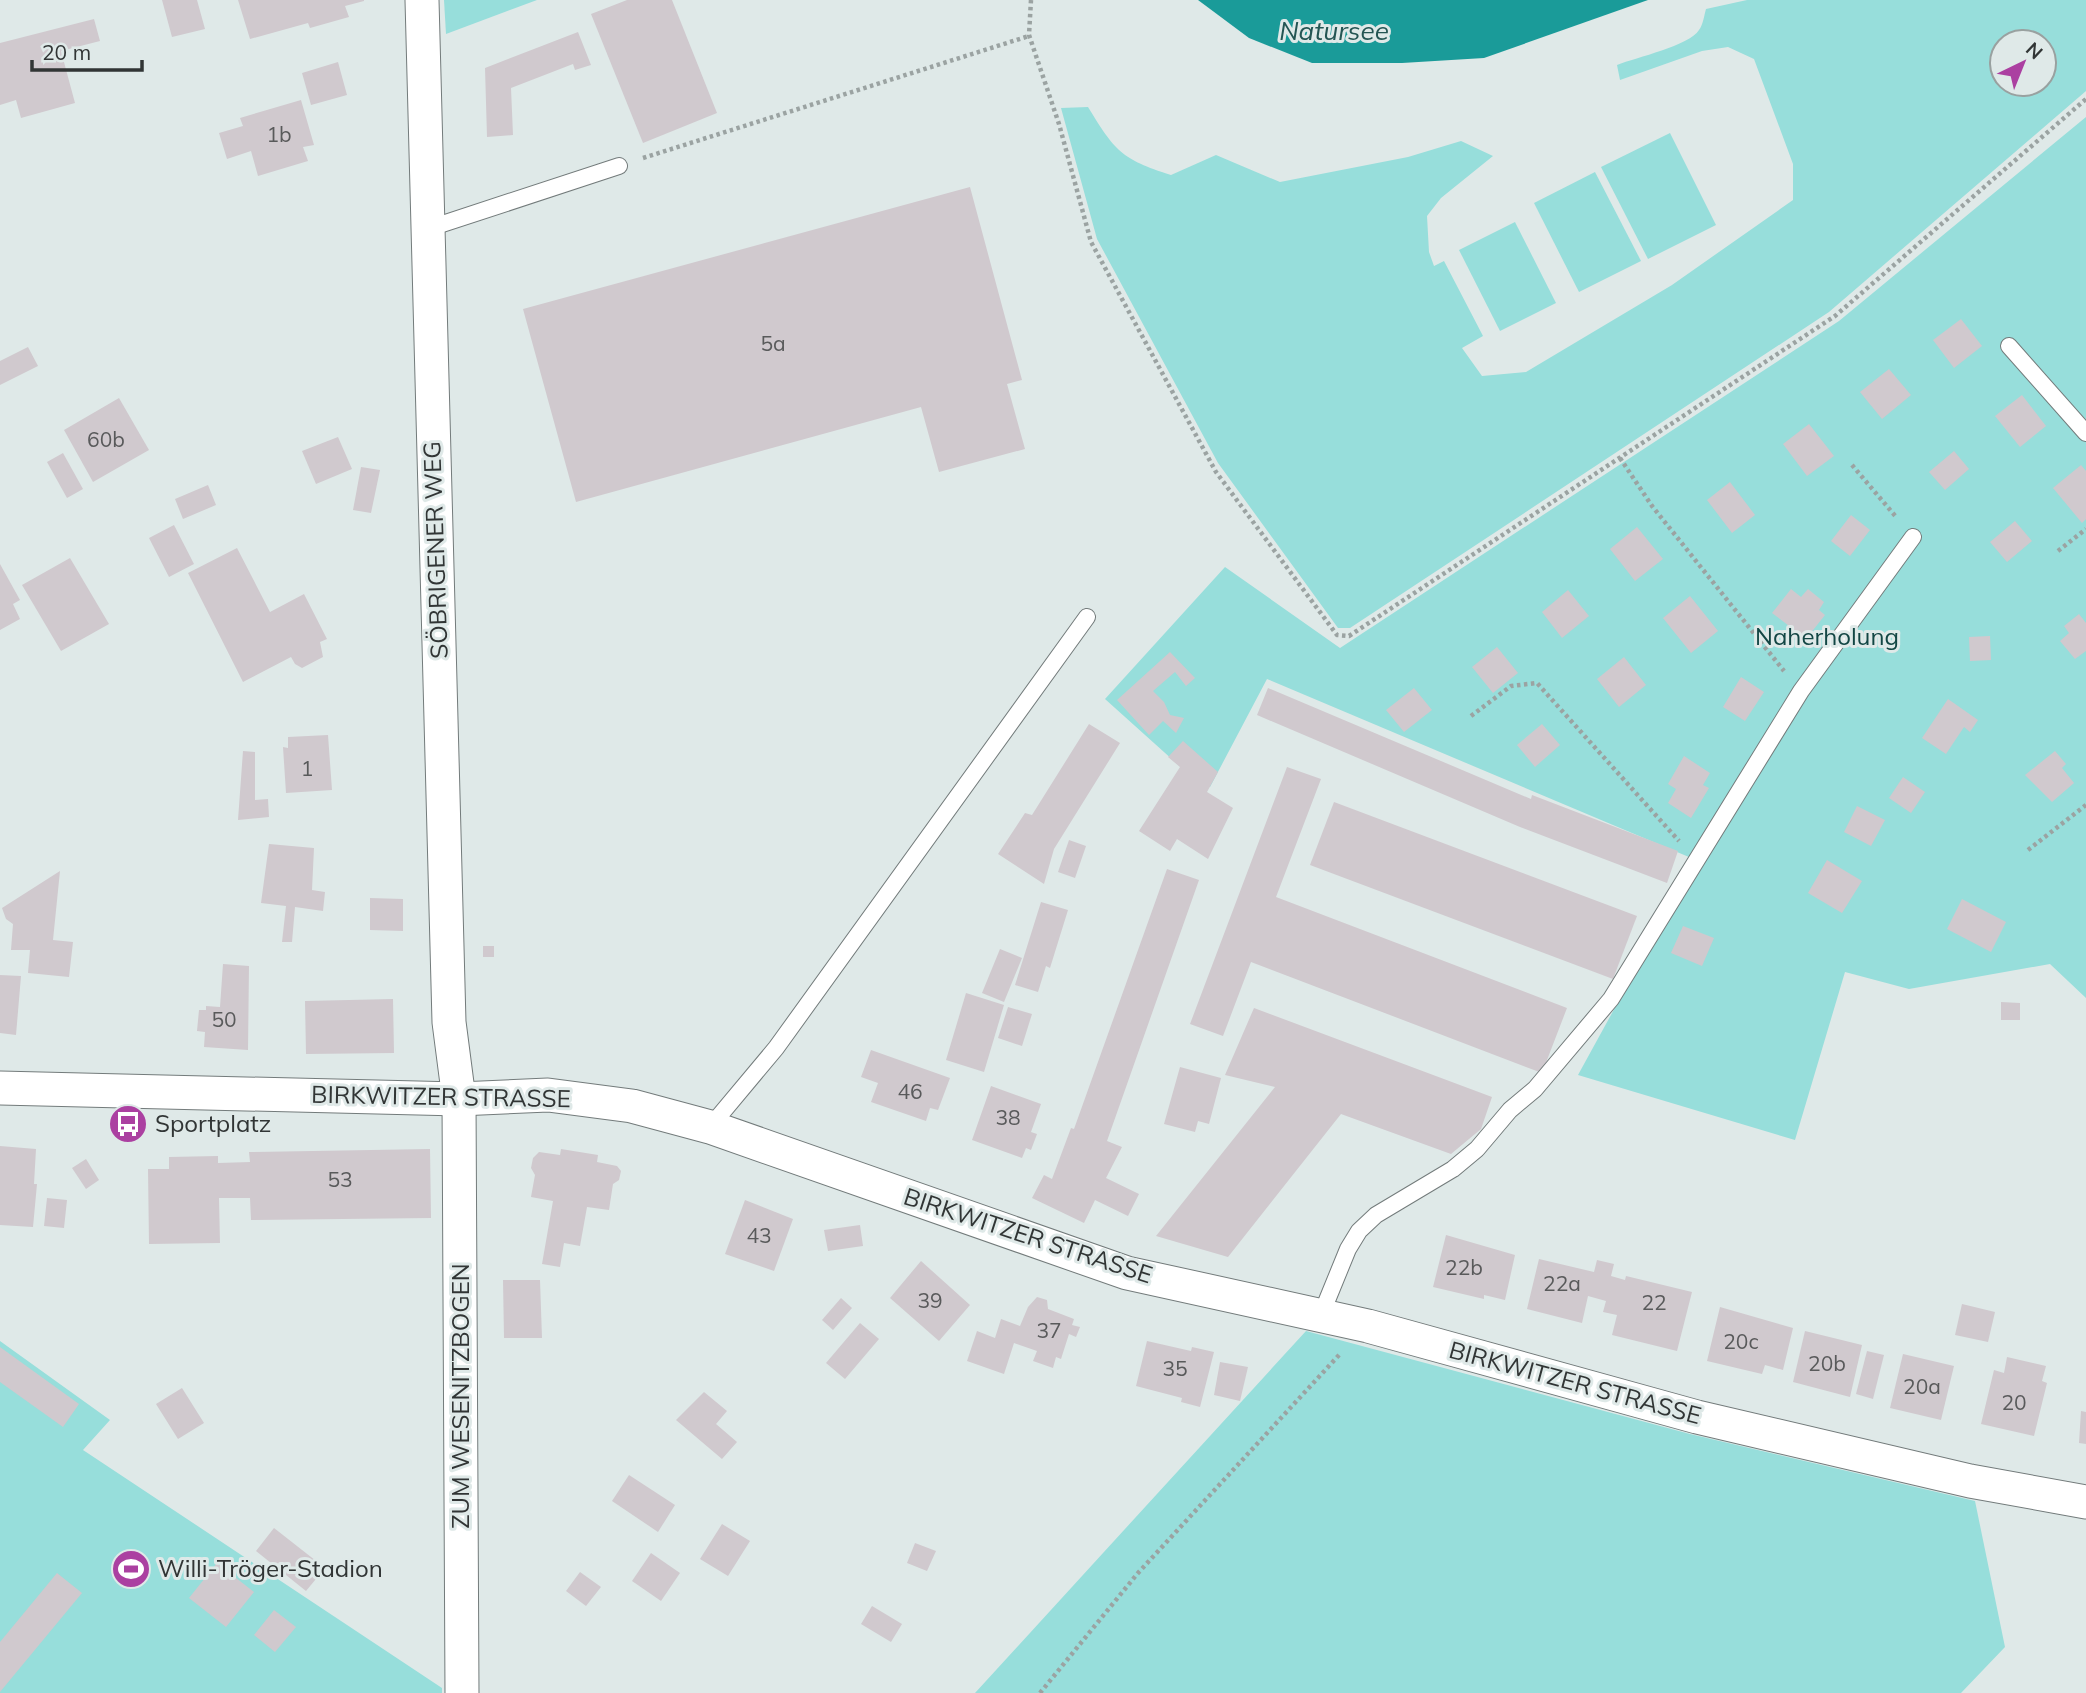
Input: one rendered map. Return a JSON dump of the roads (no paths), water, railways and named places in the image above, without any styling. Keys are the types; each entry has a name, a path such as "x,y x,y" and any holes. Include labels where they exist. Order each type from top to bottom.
{"street":[{"name":"SÖBRIGENER WEG","path":"422,0 449,1022 459,1099"},
{"name":"BIRKWITZER STRASSE","path":"0,1088 459,1099 548,1095 632,1106 710,1127 1127,1273 1368,1326 1697,1417 1970,1481 2086,1502"},
{"name":"ZUM WESENITZBOGEN","path":"459,1099 463,1693"}],"lane":[{"path":"427,229 619,166"},
{"path":"2009,346 2086,433"},
{"path":"1321,1315 1359,1231 1376,1216 1452,1169 1535,1089 1611,999 1801,691 1913,537"},
{"path":"710,1127 776,1048 1087,617"}],"water":[{"name":"Natursee","path":"1198,0 1648,0 1484,58 1402,63 1312,63 1249,38"}],"place":[{"name":"Sportplatz","path":"128,1124"},
{"name":"Willi-Tröger-Stadion","path":"131,1569"}],"park label":[{"name":"Naherholung","path":"1827,637"}]}
